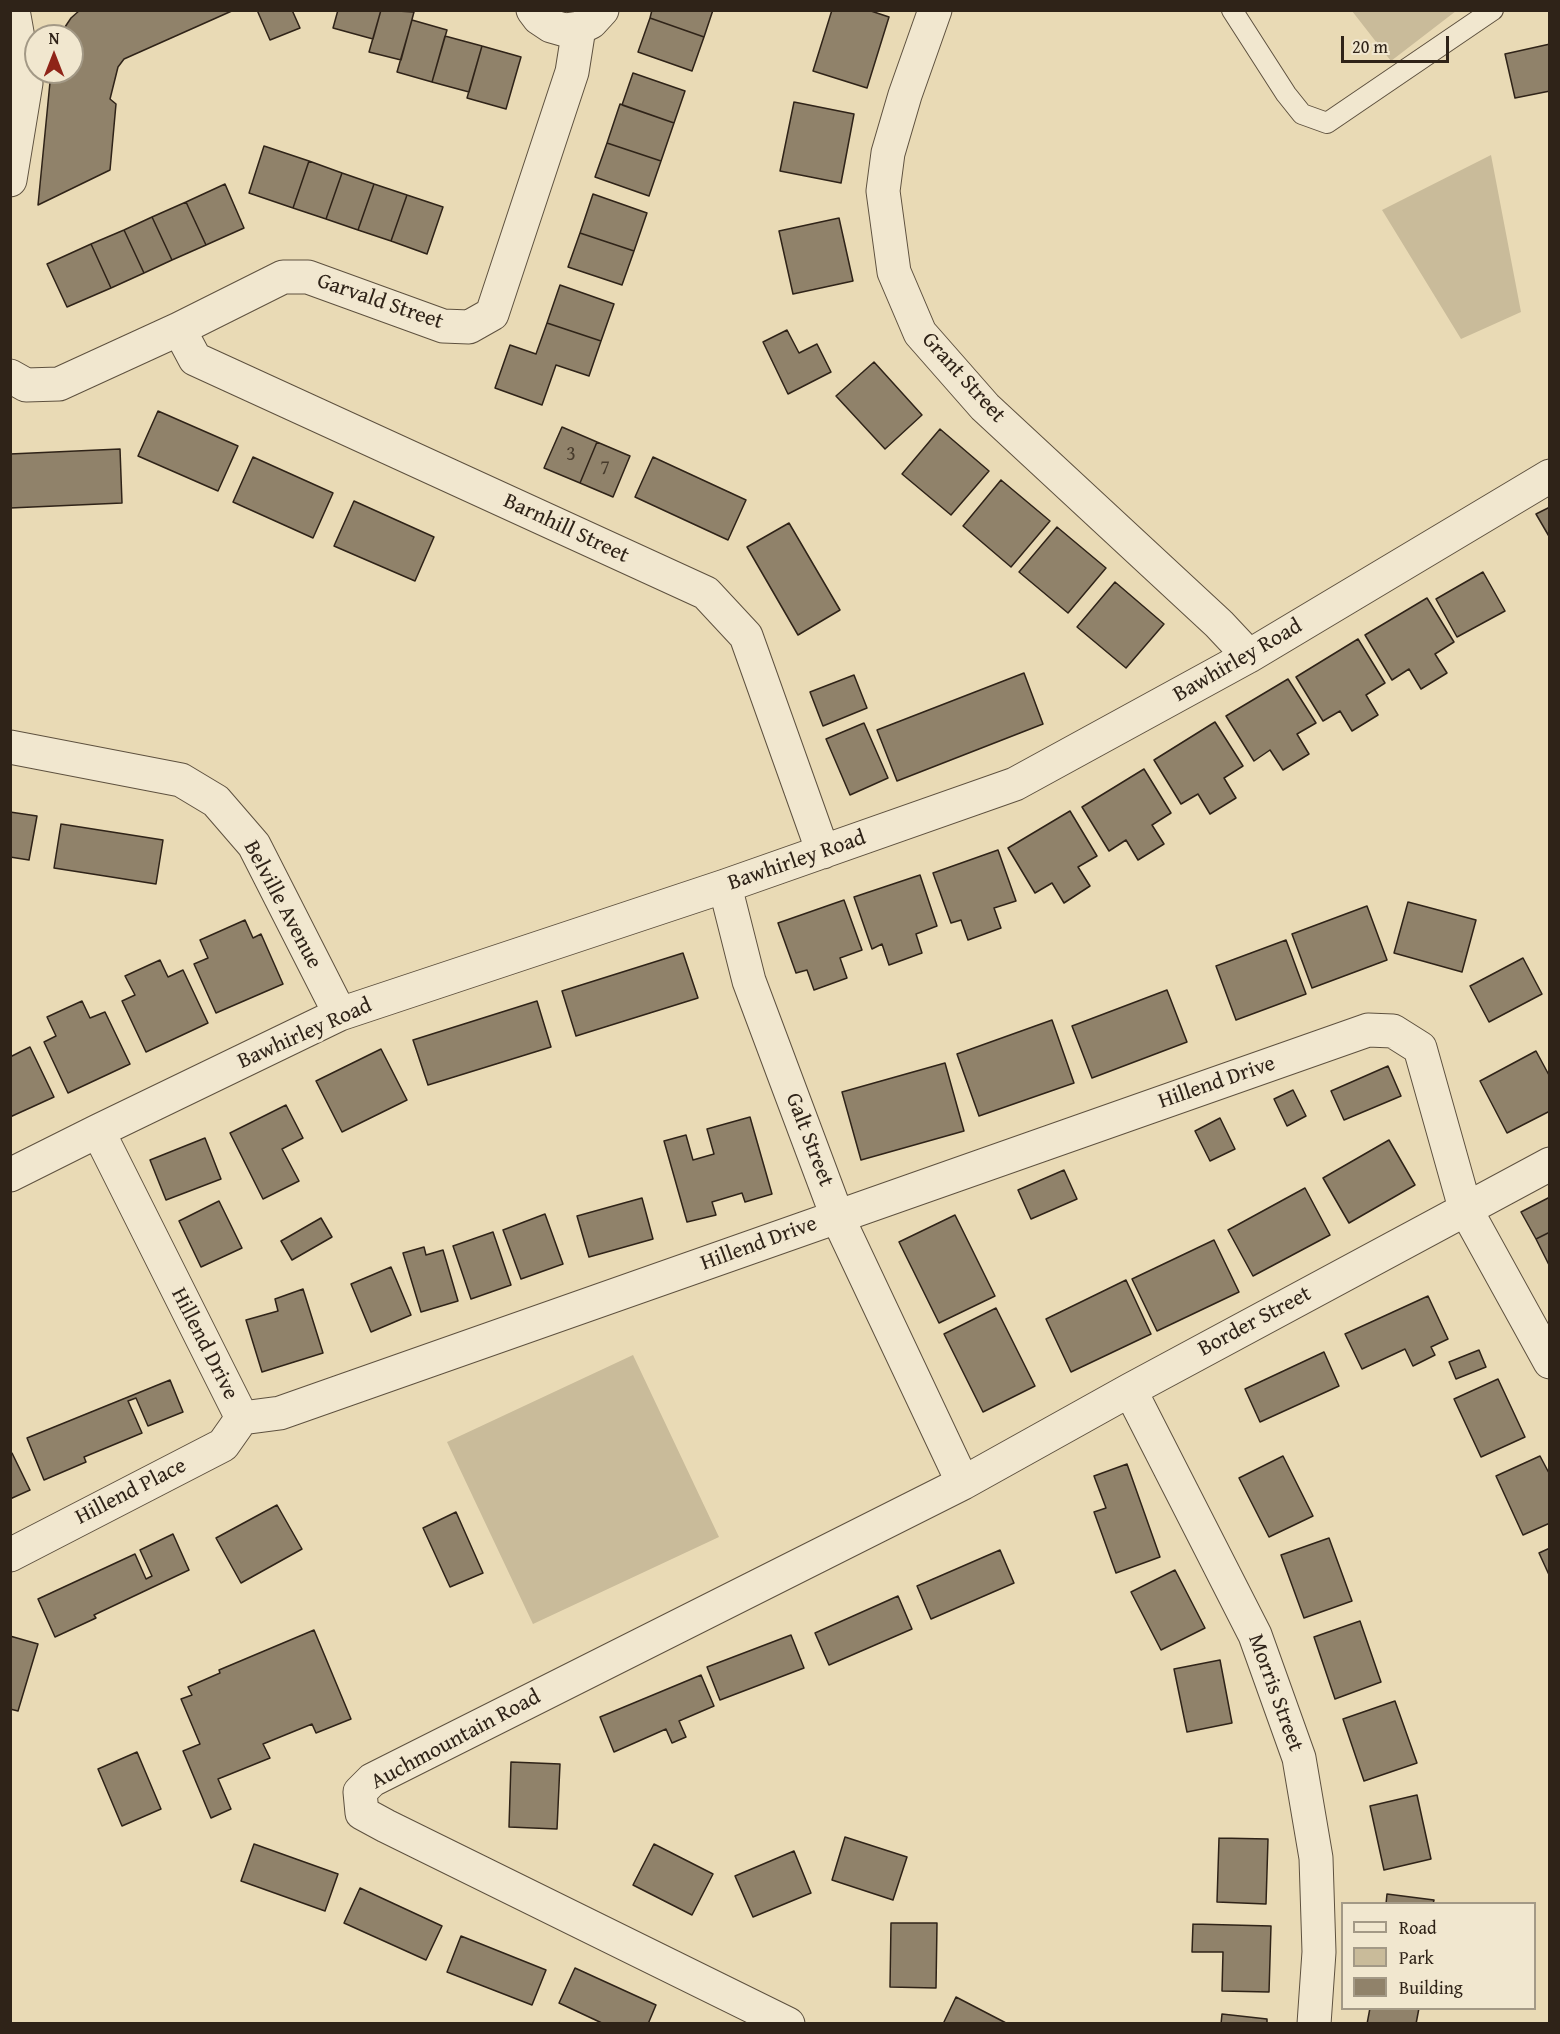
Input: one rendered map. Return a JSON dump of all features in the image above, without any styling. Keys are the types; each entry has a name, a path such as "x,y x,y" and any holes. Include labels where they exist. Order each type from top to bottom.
{"street":[{"path":"10,180 26,83 14,10"},
{"name":"Garvald Street","path":"533,10 539,18 551,26 565,30 591,19"},
{"name":"Grant Street","path":"935,10 888,153 883,191 894,272 920,333 985,407 1219,624 1249,656"},
{"name":"Garvald Street","path":"18,380 59,384 179,329 283,277 308,277 443,326 469,327 492,314 591,19"},
{"name":"Barnhill Street","path":"179,329 195,359 706,593 746,636 823,852"},
{"name":"Bawhirley Road","path":"10,1175 340,1014 725,886 1015,784 1249,656 1550,476"},
{"name":"Belville Avenue","path":"10,747 181,780 216,801 254,845 340,1014"},
{"name":"Galt Street","path":"725,886 749,981 837,1216 963,1483"},
{"name":"Hillend Drive","path":"98,1131 242,1418 280,1413 1368,1030 1393,1031 1420,1048 1465,1208 1550,1362"},
{"name":"Border Street","path":"963,1483 1130,1390 1550,1164"},
{"name":"Morris Street","path":"1130,1390 1255,1635 1299,1758 1316,1858 1319,1952 1314,2024"},
{"name":"Hillend Place","path":"10,1555 223,1445 242,1418"},
{"name":"Auchmountain Road","path":"788,2024 362,1813 360,1792 372,1780 963,1483"}],"lane":[{"path":"1232,10 1286,94 1302,114 1327,123 1493,10"}],"green space":[{"path":"1352,11 1456,11 1391,61"},
{"path":"1491,155 1521,312 1461,339 1382,210"},
{"path":"633,1355 719,1537 533,1624 447,1442"}],"building":[{"path":"80,10 234,10 124,59 118,67 110,99 116,104 110,170 38,205 50,84 84,84 84,24 67,24"},
{"path":"257,10 292,10 300,28 270,40"},
{"path":"338,10 381,10 373,39 333,28"},
{"path":"381,10 414,12 401,60 369,52"},
{"path":"652,10 713,10 704,37 650,18"},
{"path":"832,10 868,10 889,17 867,88 813,71"},
{"path":"650,18 704,37 692,71 638,52"},
{"path":"412,20 447,30 432,82 397,72"},
{"path":"445,36 482,46 469,92 432,82"},
{"path":"1550,44 1550,91 1515,98 1505,54"},
{"path":"482,46 521,57 506,109 467,98"},
{"path":"633,73 685,91 674,123 622,105"},
{"path":"794,102 854,114 841,183 780,171"},
{"path":"620,104 674,123 661,161 607,143"},
{"path":"607,143 661,161 649,196 595,177"},
{"path":"264,146 309,161 293,208 249,193"},
{"path":"309,161 342,173 326,219 293,208"},
{"path":"342,173 374,184 358,230 326,219"},
{"path":"225,184 244,228 206,245 186,202"},
{"path":"374,184 407,195 391,241 358,230"},
{"path":"593,194 647,213 634,251 580,233"},
{"path":"407,195 443,207 427,254 391,241"},
{"path":"186,202 206,245 172,260 152,217"},
{"path":"152,217 172,260 144,273 124,230"},
{"path":"839,218 853,281 793,294 779,231"},
{"path":"124,230 144,273 111,288 91,244"},
{"path":"580,233 634,251 622,285 568,267"},
{"path":"91,244 111,288 67,307 47,264"},
{"path":"560,285 614,304 601,341 547,323"},
{"path":"547,323 601,341 589,376 556,365 542,405 495,388 510,345 536,354"},
{"path":"787,330 799,353 817,344 831,372 788,394 763,342"},
{"path":"874,362 922,415 885,449 836,396"},
{"path":"158,411 238,446 218,491 138,456"},
{"path":"562,427 597,442 580,483 544,468"},
{"path":"940,429 989,471 951,515 902,474"},
{"path":"597,442 630,456 613,497 580,483"},
{"path":"120,449 122,503 10,508 10,454"},
{"path":"253,457 333,493 313,538 233,502"},
{"path":"653,457 746,500 728,540 635,497"},
{"path":"1001,480 1050,521 1011,567 963,526"},
{"path":"354,501 434,537 415,581 334,546"},
{"path":"1550,507 1550,538 1536,514"},
{"path":"789,523 840,610 798,635 747,547"},
{"path":"1057,527 1106,568 1068,613 1019,572"},
{"path":"1483,572 1505,611 1457,637 1436,599"},
{"path":"1115,582 1164,624 1126,668 1077,627"},
{"path":"1427,598 1454,642 1435,654 1447,673 1421,689 1409,669 1392,680 1365,635"},
{"path":"1358,639 1385,683 1366,695 1378,715 1352,731 1340,711 1323,721 1296,677"},
{"path":"1024,673 1043,724 897,781 877,730"},
{"path":"854,675 867,708 823,726 810,692"},
{"path":"1288,679 1316,723 1297,734 1309,754 1283,770 1270,750 1254,761 1226,716"},
{"path":"1215,722 1243,766 1224,778 1236,798 1210,814 1198,794 1181,804 1154,760"},
{"path":"864,723 888,778 850,795 826,739"},
{"path":"1144,769 1171,813 1152,825 1164,844 1138,860 1126,840 1109,851 1082,807"},
{"path":"1070,811 1097,856 1078,867 1090,886 1064,903 1052,883 1035,893 1008,848"},
{"path":"10,812 37,816 29,860 10,857"},
{"path":"61,824 163,840 156,884 54,868"},
{"path":"998,850 1016,901 994,908 1001,928 968,940 961,920 951,923 933,873"},
{"path":"920,875 937,926 916,934 922,953 889,965 882,944 872,949 854,897"},
{"path":"844,900 862,950 840,958 847,978 814,990 807,970 796,973 778,923"},
{"path":"1408,902 1476,920 1462,972 1394,953"},
{"path":"1367,906 1387,960 1312,988 1292,934"},
{"path":"245,920 253,938 261,934 283,984 216,1013 194,964 208,958 200,940"},
{"path":"1286,940 1306,994 1236,1020 1216,966"},
{"path":"683,953 698,998 576,1036 562,991"},
{"path":"1523,958 1542,994 1489,1022 1470,986"},
{"path":"160,960 168,977 183,970 208,1023 146,1052 122,1001 135,995 125,976"},
{"path":"1167,990 1187,1042 1092,1078 1072,1026"},
{"path":"82,1001 90,1018 105,1012 130,1064 68,1093 44,1042 56,1036 47,1017"},
{"path":"537,1001 551,1047 428,1085 413,1040"},
{"path":"1052,1020 1074,1083 979,1116 957,1054"},
{"path":"30,1047 54,1097 10,1117 10,1057"},
{"path":"381,1049 407,1100 342,1132 316,1081"},
{"path":"1536,1051 1550,1077 1550,1111 1507,1133 1480,1081"},
{"path":"945,1063 964,1131 861,1160 842,1092"},
{"path":"1388,1066 1401,1096 1344,1120 1331,1091"},
{"path":"1293,1090 1306,1116 1287,1126 1274,1099"},
{"path":"286,1105 303,1138 282,1149 299,1181 263,1199 230,1133"},
{"path":"750,1117 772,1194 745,1202 742,1193 712,1202 716,1215 687,1222 664,1141 686,1135 693,1160 714,1154 707,1129"},
{"path":"1220,1118 1235,1149 1210,1161 1195,1131"},
{"path":"205,1138 221,1179 166,1200 150,1160"},
{"path":"1389,1140 1415,1185 1349,1223 1323,1178"},
{"path":"1064,1170 1077,1199 1031,1219 1018,1190"},
{"path":"1305,1188 1330,1235 1253,1276 1228,1230"},
{"path":"1550,1197 1550,1232 1536,1239 1521,1212"},
{"path":"642,1198 653,1239 589,1257 577,1216"},
{"path":"219,1201 242,1248 201,1267 179,1221"},
{"path":"545,1214 563,1264 521,1279 503,1230"},
{"path":"955,1215 995,1296 939,1323 899,1242"},
{"path":"321,1218 332,1237 292,1260 281,1241"},
{"path":"493,1232 511,1285 471,1299 453,1246"},
{"path":"1550,1232 1550,1265 1549,1265 1536,1239"},
{"path":"1214,1240 1239,1292 1157,1331 1132,1279"},
{"path":"424,1247 426,1255 443,1250 458,1301 421,1312 403,1253"},
{"path":"391,1267 411,1315 371,1332 351,1284"},
{"path":"1126,1280 1151,1334 1071,1372 1046,1319"},
{"path":"303,1289 323,1353 262,1372 246,1320 278,1311 275,1299"},
{"path":"1428,1296 1448,1339 1431,1347 1435,1355 1413,1366 1405,1349 1362,1369 1345,1334"},
{"path":"996,1308 1035,1386 983,1412 944,1334"},
{"path":"1479,1350 1486,1367 1456,1379 1449,1362"},
{"path":"1324,1352 1339,1386 1260,1422 1245,1389"},
{"path":"1498,1379 1525,1437 1481,1457 1454,1399"},
{"path":"170,1380 183,1412 148,1426 136,1398 128,1401 142,1433 84,1457 86,1462 44,1480 27,1438"},
{"path":"10,1453 30,1490 10,1499"},
{"path":"1283,1456 1313,1516 1269,1537 1239,1478"},
{"path":"1540,1456 1550,1475 1550,1523 1523,1535 1496,1476"},
{"path":"1127,1464 1160,1557 1116,1573 1094,1512 1106,1508 1094,1476"},
{"path":"277,1505 302,1549 241,1583 216,1538"},
{"path":"456,1512 483,1573 450,1587 423,1528"},
{"path":"173,1534 189,1570 94,1615 96,1618 55,1637 38,1599 135,1554 146,1579 152,1576 140,1550"},
{"path":"1329,1538 1352,1601 1304,1618 1281,1555"},
{"path":"1550,1548 1550,1577 1539,1553"},
{"path":"1000,1550 1014,1583 931,1619 917,1586"},
{"path":"1175,1570 1205,1628 1161,1650 1131,1592"},
{"path":"898,1596 912,1629 829,1665 815,1633"},
{"path":"1360,1621 1381,1682 1335,1699 1314,1637"},
{"path":"314,1630 351,1719 316,1733 312,1724 263,1744 270,1758 218,1779 231,1809 211,1818 183,1751 200,1744 181,1699 192,1695 188,1687 220,1673 219,1670"},
{"path":"791,1635 804,1668 720,1700 707,1667"},
{"path":"10,1636 38,1644 18,1711 10,1709"},
{"path":"1220,1660 1232,1723 1187,1732 1174,1669"},
{"path":"701,1675 714,1706 679,1721 686,1737 672,1743 666,1729 614,1752 600,1717"},
{"path":"1395,1701 1417,1763 1364,1781 1343,1719"},
{"path":"137,1752 161,1809 122,1826 98,1769"},
{"path":"511,1762 560,1764 557,1829 509,1827"},
{"path":"1417,1795 1431,1859 1384,1870 1370,1806"},
{"path":"845,1837 907,1857 893,1900 832,1880"},
{"path":"1219,1838 1268,1839 1266,1904 1217,1902"},
{"path":"254,1844 338,1874 325,1911 241,1881"},
{"path":"654,1844 713,1874 692,1915 633,1885"},
{"path":"794,1851 811,1893 753,1917 735,1876"},
{"path":"360,1888 442,1926 426,1960 344,1923"},
{"path":"1387,1894 1434,1900 1434,1902 1386,1902"},
{"path":"891,1923 937,1923 936,1988 890,1987"},
{"path":"1193,1924 1271,1926 1269,1992 1222,1991 1223,1952 1192,1952"},
{"path":"461,1936 546,1970 532,2005 447,1972"},
{"path":"575,1968 656,2005 648,2024 604,2024 559,2003"},
{"path":"956,1997 1008,2024 943,2024"},
{"path":"1370,2010 1419,2010 1416,2024 1367,2024"},
{"path":"1222,2014 1267,2019 1267,2024 1221,2024"}]}
